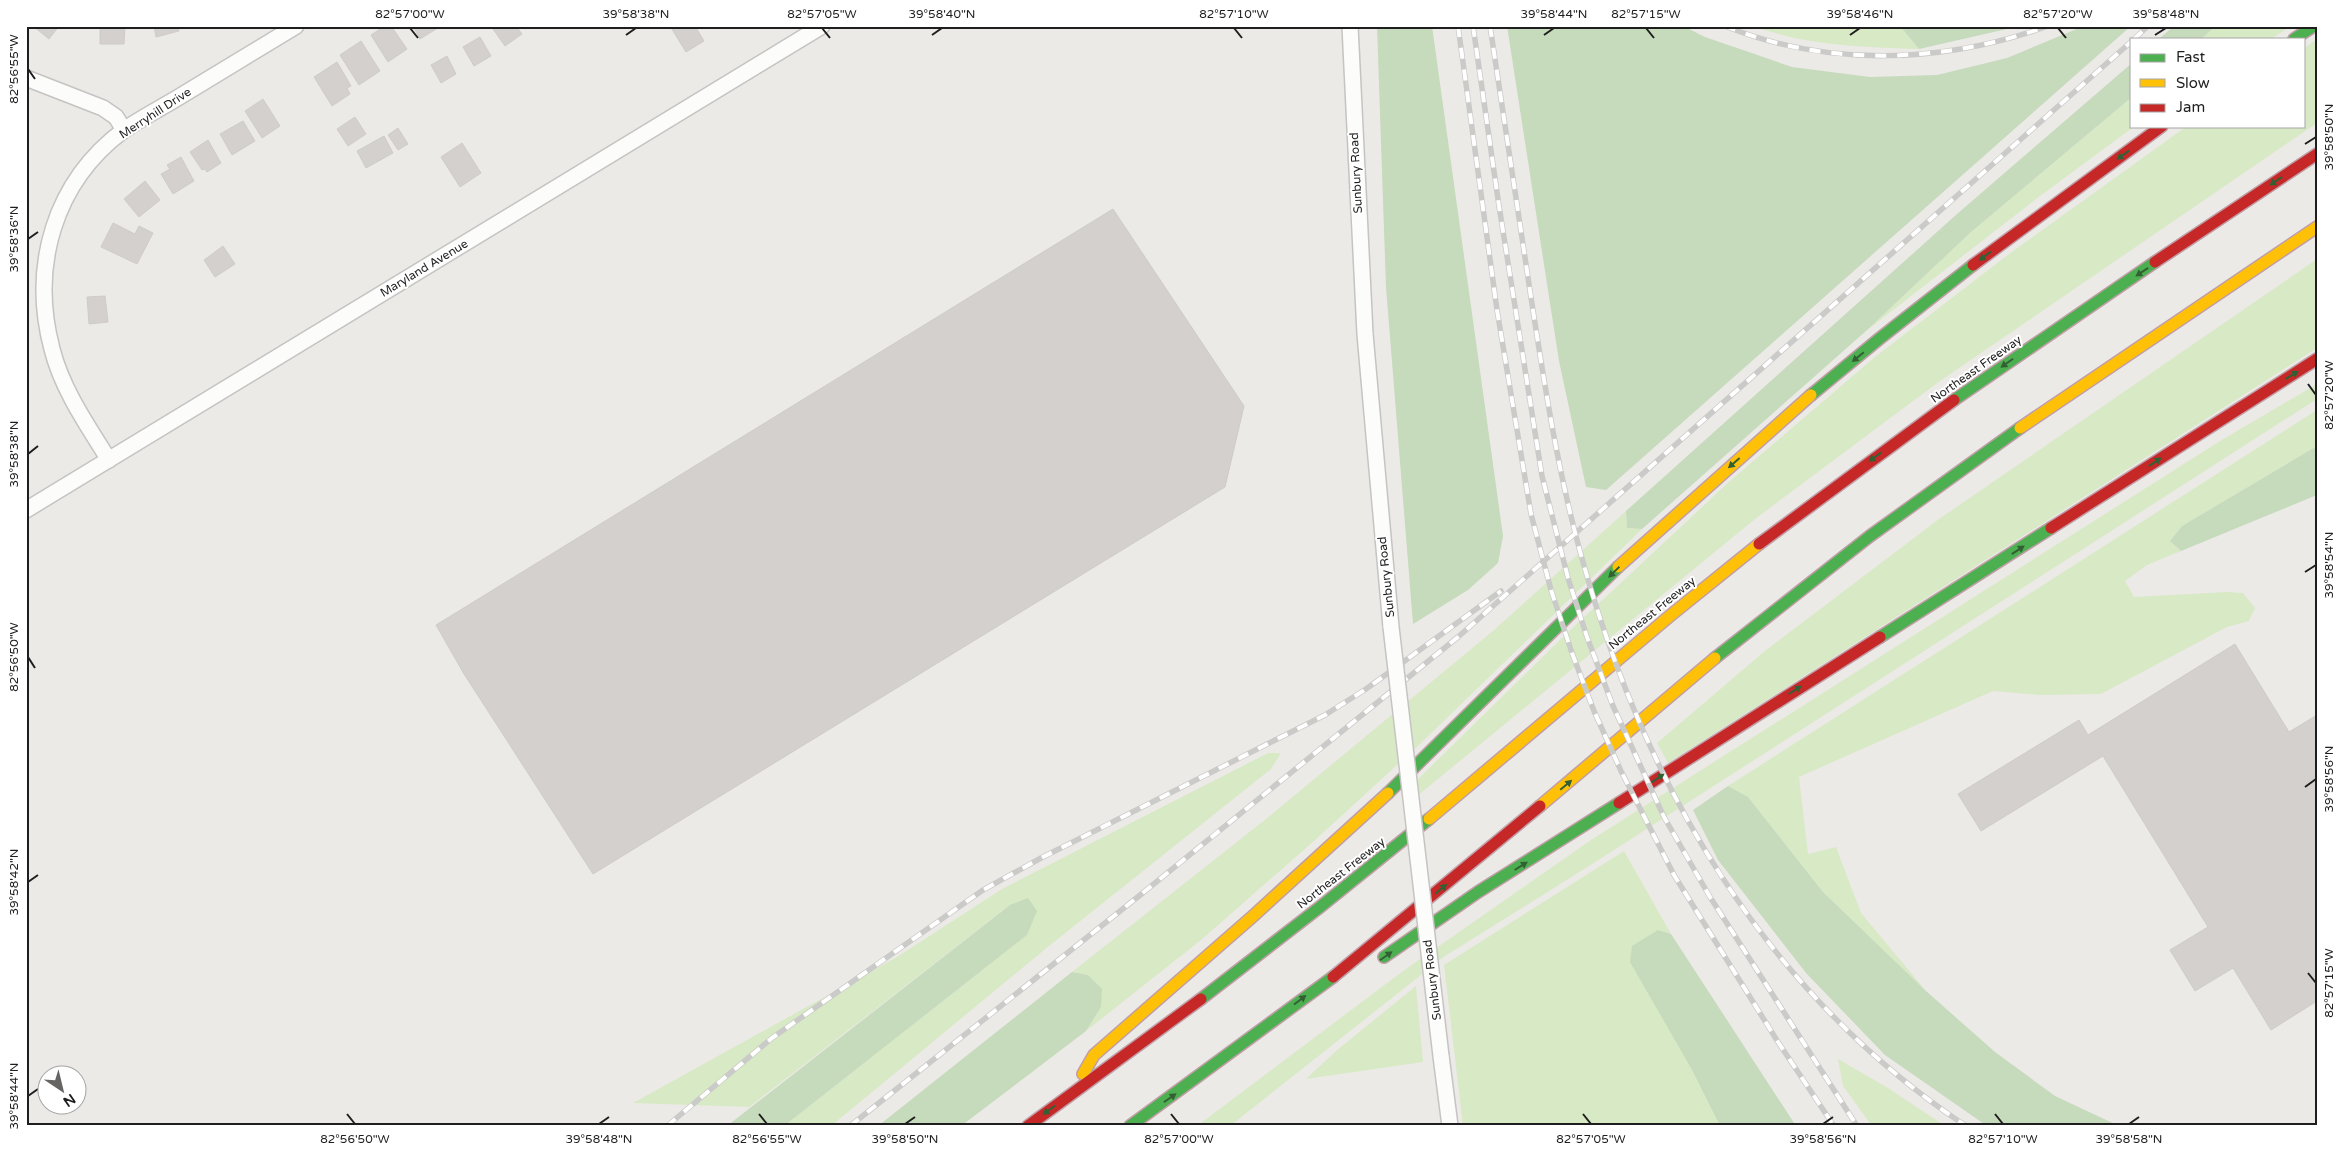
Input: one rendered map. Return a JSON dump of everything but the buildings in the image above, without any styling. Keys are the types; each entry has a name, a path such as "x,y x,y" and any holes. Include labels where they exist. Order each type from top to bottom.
{"highway":[{"path":"2296,38 2314,26"},
{"path":"1070,1095 1094,1055 1293,882 1409,773 1528,654 1659,529 1812,395 1909,315 2024,226 2159,128"},
{"name":"Northeast Freeway","path":"1028,1126 1199,1000 1377,862 1634,645 1756,546 1861,467 1992,373 2317,154"},
{"path":"1130,1126 1380,940 1711,661 1807,584 1903,513 2118,360 2317,227"},
{"path":"1372,966 1478,892 2317,359"},
{"path":"1147,1126 1204,1087"}],"street":[{"name":"Merryhill Drive","path":"108,460 65,383 52,349 45,302 47,251 55,224 73,182 98,154 124,130 296,26"},
{"name":"Maryland Avenue","path":"26,510 822,26"},
{"name":"Sunbury Road","path":"1350,26 1364,334 1391,627 1450,1126"},
{"path":"26,78 103,108 116,117 124,130"}],"green space":[{"path":"1377,26 1432,26 1503,536 1498,563 1468,590 1413,624 1386,287"},
{"path":"1507,26 1683,26 1705,37 1792,67 1870,77 1937,75 2007,58 2084,26 2131,26 1606,490 1586,487 1559,361"},
{"path":"1753,26 1900,26 1919,49 1814,42 1773,33"},
{"path":"1900,26 2020,26 1919,49"},
{"path":"2174,26 2216,26 2202,38 2160,38"},
{"path":"2216,26 2291,26 2273,38 2202,38"},
{"path":"2317,39 2317,123 1940,381 1755,519 1416,797 1409,788 1566,634 1730,481 1875,357 2009,254 2184,128 2306,128 2306,47"},
{"path":"2130,65 2130,99 1971,232 1866,331 1642,529 1627,528 1626,511 1957,214"},
{"path":"2130,99 2130,128 2132,128 2040,196 1866,331 1971,232"},
{"path":"2317,259 2317,348 1668,763 1657,743 1766,650 1939,519"},
{"path":"2317,384 2317,399 1589,866 1445,956 1230,1126 1197,1126 1399,974 1591,840 2220,441"},
{"path":"2317,410 2317,446 2182,526 2170,541 2181,551 2147,565 2125,581 2134,597 2227,592 2243,593 2255,608 2249,621 2227,627 2101,694 2040,695 1993,691 1799,777 1808,854 1836,847 1861,913 1926,991 1823,892 1748,797 1728,786"},
{"path":"2317,446 2317,495 2181,551 2170,541 2182,526"},
{"path":"1626,511 1627,528 1642,529 1420,744 1314,841 1201,940 1086,1031 1101,1007 1088,975 1072,972 1266,819 1494,630"},
{"path":"1268,753 1281,753 1271,769 1049,946 831,1126 784,1126 1027,935 1010,905 749,1107 633,1103 897,957 1002,889"},
{"path":"1728,786 1748,797 1823,892 1926,991 1995,1052 2055,1096 2119,1126 1987,1126 1885,1055 1806,973 1718,860 1693,810"},
{"path":"1624,851 1671,934 1658,930 1691,1068 1720,1126 1463,1126 1444,965"},
{"path":"1028,898 1037,911 1027,935 784,1126 727,1126 1010,905"},
{"path":"1658,930 1671,934 1796,1126 1720,1126 1691,1068 1630,962 1632,946"},
{"path":"1072,972 1088,975 1102,989 1101,1007 1086,1031 961,1126 878,1126"},
{"path":"1416,986 1423,1062 1306,1079 1336,1051"},
{"path":"1838,1059 1888,1088 1945,1126 1872,1126 1843,1086"}],"railway":[{"path":"1458,26 1497,310 1531,514 1551,590 1572,653 1594,711 1621,771 1674,875 1778,1042 1834,1126"},
{"path":"1473,26 1499,206 1542,476 1568,578 1587,637 1613,706 1664,817 1710,897 1857,1126"},
{"path":"1490,26 1542,367 1565,493 1581,555 1607,640 1639,722 1677,801 1721,876 1772,947 1829,1012 1894,1072 1966,1126"},
{"path":"1725,26 1764,40 1805,49 1845,54 1886,56 1968,48 2048,26"},
{"path":"2135,38 2148,26"},
{"path":"850,1126 1139,896 1458,637 2130,43"},
{"path":"667,1126 772,1038 983,890 1041,858 1325,715 1366,689 1501,591"}],"traffic: fast":[{"path":"2296,38 2314,26"},
{"path":"1954,400 2155,262"},
{"path":"1811,395 1973,265"},
{"path":"1715,658 1870,536 2020,428"},
{"path":"1880,637 2051,528"},
{"path":"1388,793 1618,567"},
{"path":"1384,957 1478,892 1619,803"},
{"path":"1201,999 1320,907 1429,819"},
{"path":"1130,1126 1333,977"}],"traffic: slow":[{"path":"2020,428 2317,227"},
{"path":"1618,567 1811,395"},
{"path":"1429,819 1671,615 1759,544"},
{"path":"1540,806 1715,658"},
{"path":"1083,1074 1094,1055 1252,917 1388,793"}],"traffic: jam":[{"path":"1973,265 2159,128"},
{"path":"2155,262 2317,154"},
{"path":"2051,528 2317,359"},
{"path":"1759,544 1954,400"},
{"path":"1619,803 1880,637"},
{"path":"1333,977 1540,806"},
{"path":"1028,1126 1201,999"}]}
